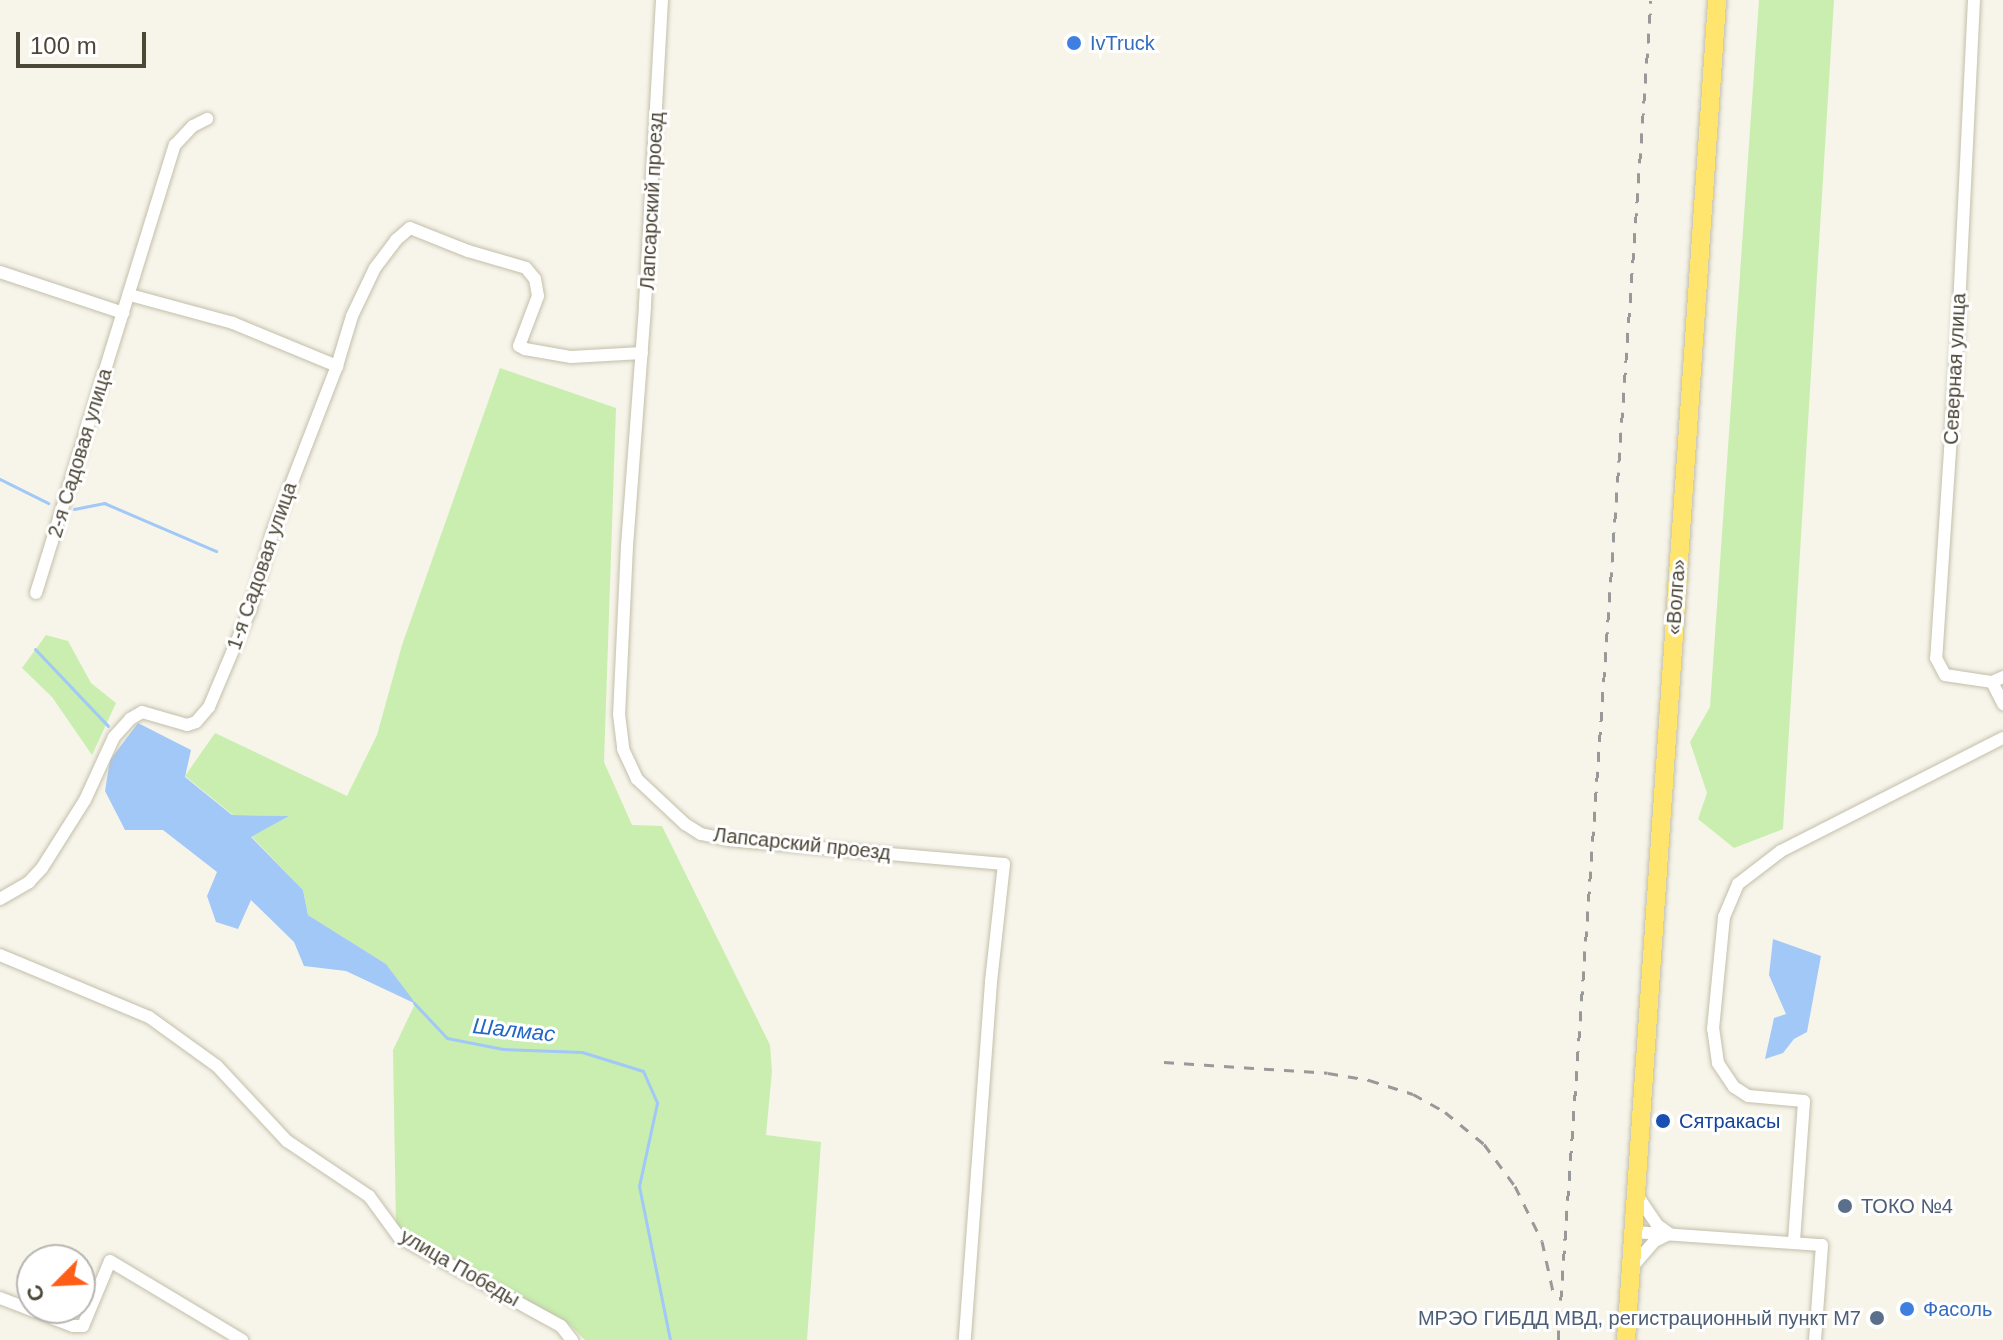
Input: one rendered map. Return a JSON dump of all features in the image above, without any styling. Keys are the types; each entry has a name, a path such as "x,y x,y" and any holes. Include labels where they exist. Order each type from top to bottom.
{"highway":[{"name":"«Волга»","path":"1626,1340 1717,0"}],"street":[{"name":"Лапсарский проезд","path":"662,0 642,353 627,546 619,714 623,749 637,779 685,824 701,834 730,840 1004,864 991,982 965,1340"},
{"name":"Северная улица","path":"1974,0 1958,330 1936,658 1945,675 1997,680"},
{"name":"2-я Садовая улица","path":"36,593 175,145 193,126 207,119"},
{"name":"1-я Садовая улица","path":"0,899 29,882 42,868 85,800 114,737 130,719 142,712 187,725 196,722 209,707 250,610 273,531 337,366 352,316 375,268 410,228 468,251 514,263 531,272 538,296 519,346 571,357 642,353"},
{"path":"0,272 123,313"},
{"path":"130,295 233,323 337,366"},
{"path":"1997,680 2003,704"},
{"path":"1794,1241 1804,1101 1748,1096 1734,1087 1718,1063 1713,1029 1724,917 1738,884 1781,851 2003,738"},
{"name":"улица Победы","path":"0,955 149,1017 217,1066 287,1141 369,1196 399,1237 561,1326 572,1340"},
{"path":"1637,1195 1657,1225 1670,1234"},
{"path":"1634,1232 1822,1245 1815,1340"},
{"path":"1632,1267 1655,1241 1670,1234"},
{"path":"0,1298 79,1327 87,1321 110,1261 242,1340"}],"green space":[{"path":"1759,0 1834,0 1783,829 1734,848 1698,819 1707,793 1690,742 1710,707"},
{"path":"500,368 616,408 604,762 632,825 662,826 770,1045 772,1071 766,1135 821,1142 807,1340 585,1340 569,1324 396,1227 393,1050 415,1004 386,964 308,915 303,890 251,836 287,816 233,815 185,776 215,733 347,796 377,735 402,645"},
{"path":"46,635 68,641 91,683 116,703 92,755 52,697 22,668"}],"water":[{"path":"138,723 191,750 185,777 232,815 289,816 251,837 303,890 308,915 386,964 416,1004 346,971 304,966 294,942 251,900 238,929 216,922 207,896 217,872 163,830 125,830 105,791 110,760"},
{"path":"1773,939 1821,956 1807,1032 1794,1039 1783,1053 1765,1059 1774,1018 1786,1014 1769,975"}],"waterway":[{"path":"0,479 48,503"},
{"path":"74,509 104,503 216,551"},
{"name":"Шалмас","path":"35,649 108,726"},
{"name":"Шалмас","path":"414,1003 447,1038 503,1049 582,1052 643,1071 657,1103 639,1186 670,1340"}],"railway":[{"path":"1558,1340 1651,0"},
{"path":"1164,1062 1328,1073 1369,1080 1413,1094 1445,1112 1484,1144 1515,1186 1542,1241 1554,1296"}],"place":[{"name":"IvTruck","path":"1074,43"},
{"name":"Сятракасы","path":"1663,1121"},
{"name":"ТОКО №4","path":"1845,1206"},
{"name":"Фасоль","path":"1907,1309"},
{"name":"МРЭО ГИБДД МВД, регистрационный пункт М7","path":"1877,1318"}]}
